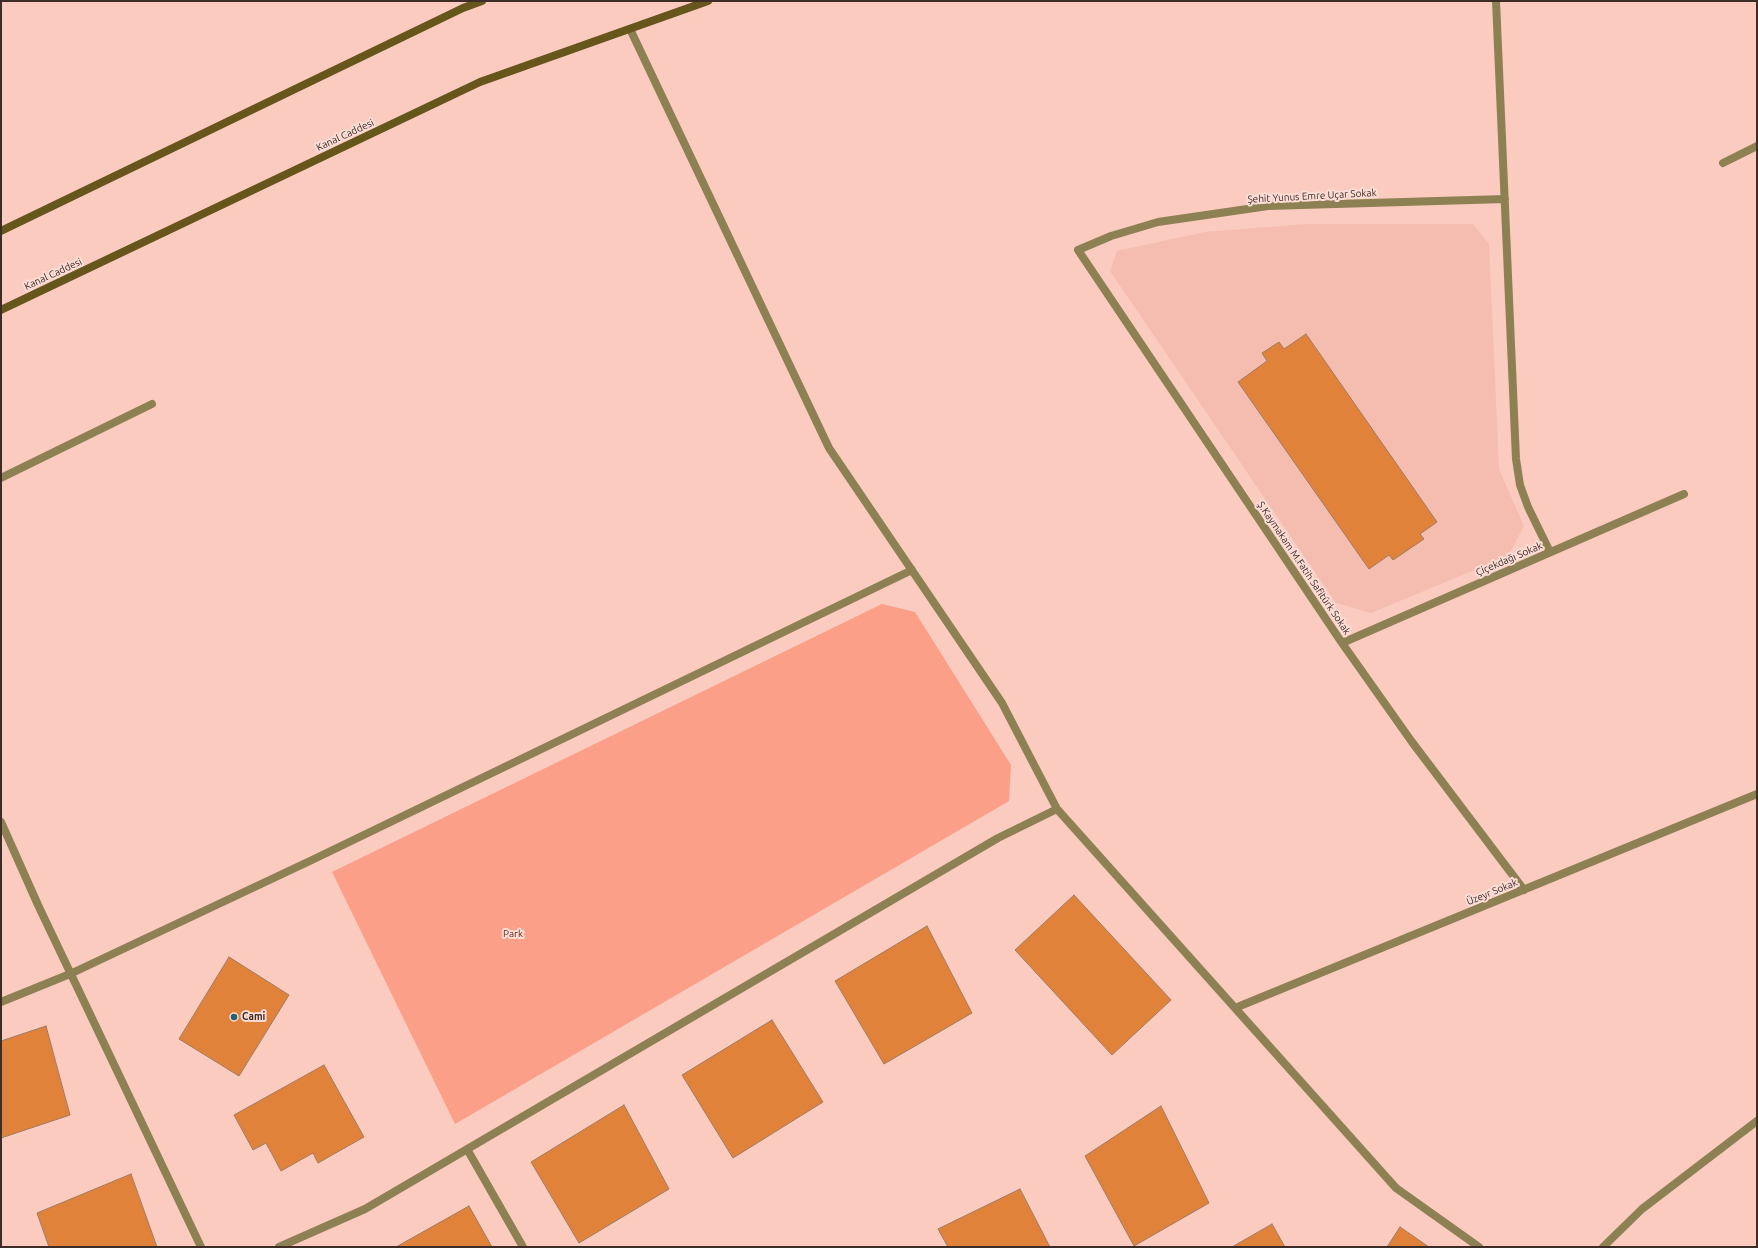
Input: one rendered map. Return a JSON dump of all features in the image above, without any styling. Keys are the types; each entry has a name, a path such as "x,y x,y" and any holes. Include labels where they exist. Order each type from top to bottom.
{"main road":[{"path":"1,231 462,8 482,1"},
{"name":"Kanal Caddesi","path":"1,310 480,82 708,1"}],"street":[{"path":"1496,1 1516,459 1520,485 1528,506 1550,552"},
{"path":"630,29 829,448 1002,703 1057,809 1396,1188 1479,1247"},
{"path":"1723,163 1757,146"},
{"name":"Şehit Yunus Emre Uçar Sokak","path":"1078,250 1110,236 1158,222 1268,206 1505,199"},
{"name":"Ş.Kaymakam M.Fatih Safitürk Sokak","path":"1078,250 1342,643 1412,742 1524,890"},
{"path":"1,478 152,404"},
{"name":"Çiçekdağı Sokak","path":"1342,643 1684,494"},
{"path":"1,1002 70,974 312,860 912,570"},
{"name":"Üzeyr Sokak","path":"1235,1008 1757,794"},
{"path":"279,1247 365,1208 998,838 1057,809"},
{"path":"1,822 70,974 201,1247"},
{"path":"1603,1247 1642,1209 1757,1121"},
{"path":"467,1149 523,1247"}],"shaded area":[{"path":"1307,224 1473,224 1489,244 1499,469 1524,526 1508,556 1371,613 1336,603 1110,271 1117,251 1205,232"}],"green space":[{"name":"Park","path":"882,604 915,612 1011,765 1009,801 455,1124 332,872"}],"building":[{"path":"1306,334 1437,522 1420,534 1424,539 1393,560 1389,555 1369,569 1238,382 1267,361 1262,353 1279,342 1284,349"},
{"path":"1074,895 1171,1000 1112,1055 1015,950"},
{"path":"927,926 972,1013 884,1064 835,981"},
{"name":"Cami","path":"229,957 289,995 239,1076 179,1039"},
{"path":"772,1020 823,1102 733,1158 682,1075"},
{"path":"46,1026 70,1115 1,1138 1,1041"},
{"path":"324,1065 364,1137 318,1163 313,1153 281,1171 266,1143 253,1150 234,1115"},
{"path":"624,1105 669,1189 579,1243 531,1162"},
{"path":"1161,1106 1209,1203 1134,1246 1085,1156"},
{"path":"131,1174 157,1247 49,1247 37,1213"},
{"path":"1020,1189 1050,1247 948,1247 938,1229"},
{"path":"469,1206 492,1247 396,1247"},
{"path":"1272,1224 1285,1247 1232,1247"},
{"path":"1400,1227 1429,1247 1387,1247"}],"place":[{"name":"Cami","path":"234,1017"}]}
